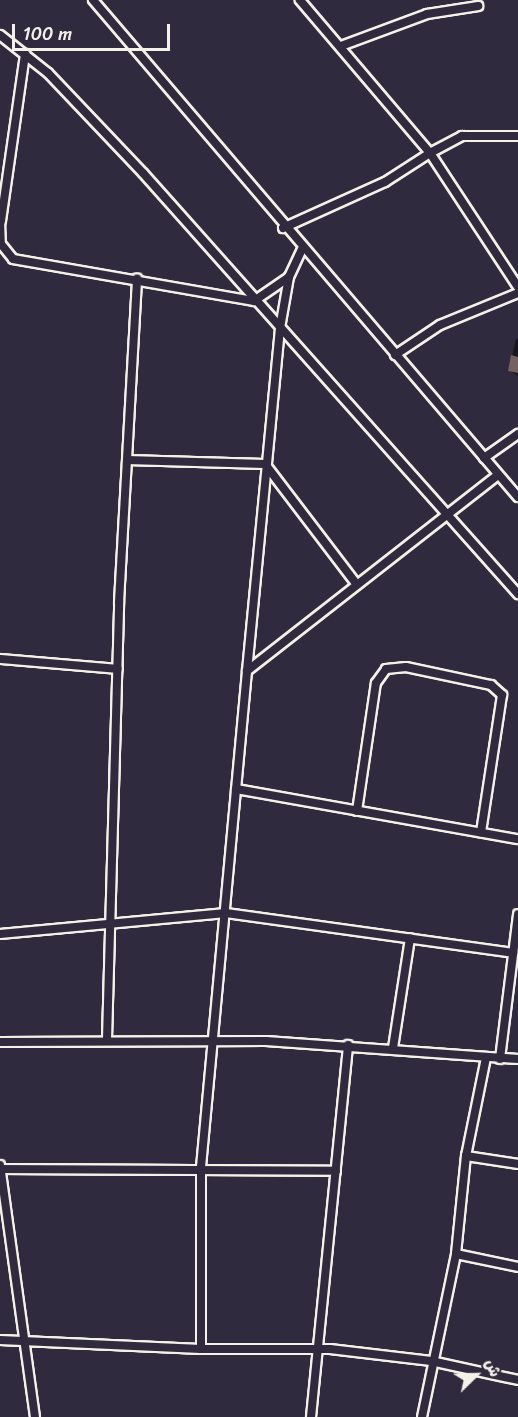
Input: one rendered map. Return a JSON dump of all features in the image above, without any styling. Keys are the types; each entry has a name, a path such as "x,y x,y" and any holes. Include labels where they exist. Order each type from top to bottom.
{"street":[{"path":"93,0 283,228 518,497"},
{"path":"300,0 430,153 518,287"},
{"path":"341,46 427,14 478,6"},
{"path":"0,35 25,54 143,173 254,301 449,513 518,594"},
{"path":"25,54 0,221 1,244 13,259 254,301 290,278"},
{"path":"283,228 385,182 430,153 462,136 518,136"},
{"path":"201,1349 201,1167 209,1040 226,913 265,464 280,328 290,278 302,249"},
{"path":"107,1040 118,669 137,279"},
{"path":"395,355 440,325 518,293"},
{"path":"484,458 518,434"},
{"path":"127,460 265,464"},
{"path":"265,464 356,582"},
{"path":"247,671 356,582 498,475"},
{"path":"0,659 118,669"},
{"path":"357,811 376,683 386,669 406,667 491,685 502,695 481,832"},
{"path":"236,789 518,839"},
{"path":"0,934 226,913 513,953"},
{"path":"500,1059 518,914"},
{"path":"393,1048 410,938"},
{"path":"0,1042 209,1040 348,1045 518,1059"},
{"path":"311,1417 348,1045"},
{"path":"422,1417 431,1361 456,1254 466,1156 486,1058"},
{"path":"466,1156 518,1164"},
{"path":"35,1417 0,1167 201,1167 336,1171"},
{"path":"456,1254 518,1267"},
{"path":"0,1340 201,1349 316,1349 431,1361 518,1380"}],"building":[{"path":"511,355 518,357 518,373 508,371"}]}
